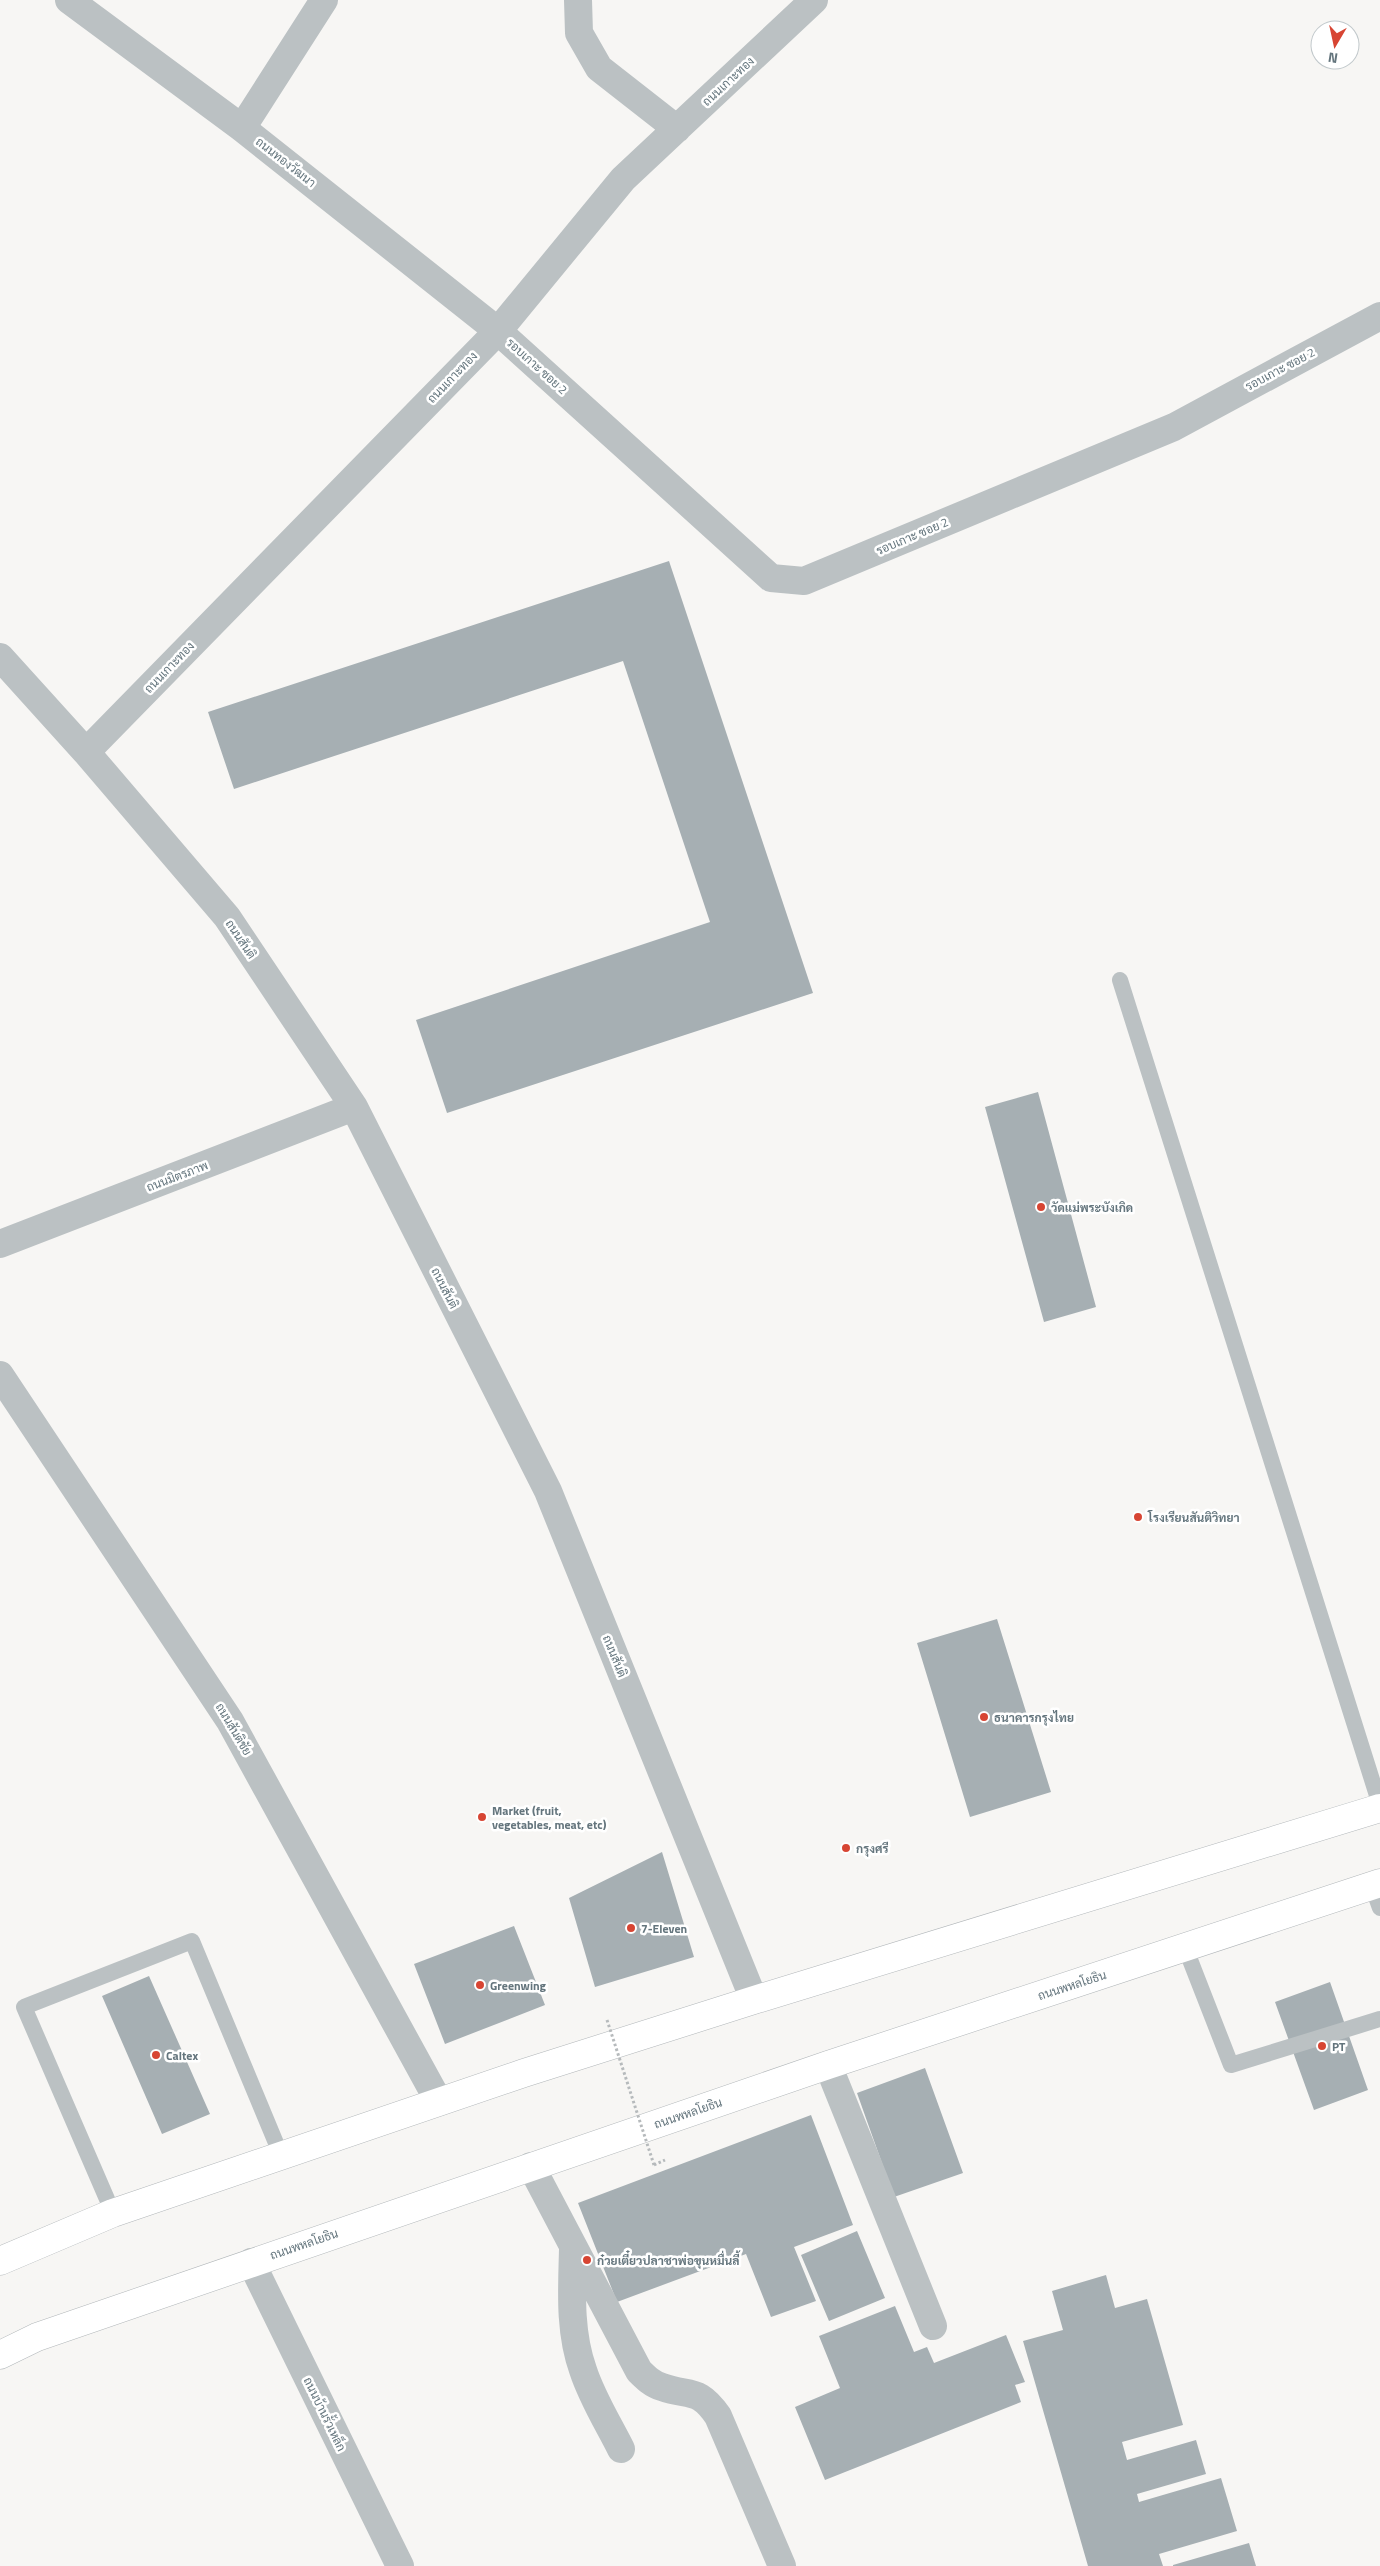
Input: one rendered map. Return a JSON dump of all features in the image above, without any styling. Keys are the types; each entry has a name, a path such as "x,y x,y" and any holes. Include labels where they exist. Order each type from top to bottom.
{"main road":[{"path":"0,2261 114,2213 439,2102 754,2000 1380,1806"},
{"name":"ถนนพหลโยธิน","path":"0,2355 37,2337 251,2262 828,2065 1186,1947 1377,1892"}],"street":[{"name":"ถนนทองวัฒนา","path":"69,0 242,128 498,331"},
{"path":"242,128 324,0"},
{"path":"578,0 579,33 599,68 677,129"},
{"name":"ถนนเกาะทอง","path":"86,752 498,331 624,179 814,0"},
{"name":"รอบเกาะ ซอย 2","path":"498,331 771,578 804,581 1174,427 1380,316"},
{"name":"ถนนสันติ","path":"0,658 86,752 227,917 354,1107 548,1491 754,2000"},
{"name":"ถนนมิตรภาพ","path":"0,1244 354,1107"},
{"name":"ถนนสันติชัย","path":"0,1375 230,1721 439,2102"},
{"path":"828,2065 933,2326"},
{"path":"531,2166 639,2371 650,2382 662,2388 694,2393 710,2404 718,2416 782,2566"},
{"path":"573,2245 572,2311 579,2353 583,2370 599,2407 621,2449"},
{"name":"ถนนบ้านรั้วเหล็ก","path":"251,2262 400,2566"}],"lane":[{"path":"1120,980 1380,1806"},
{"path":"114,2213 24,2007 192,1941 281,2155"},
{"path":"1186,1947 1231,2064 1380,2019"}],"path":[{"path":"607,2020 654,2165"}],"building":[{"path":"669,561 813,993 447,1113 416,1020 710,922 623,661 234,789 208,712"},
{"name":"วัดแม่พระบังเกิด","path":"1038,1092 1096,1307 1044,1322 985,1107"},
{"name":"ธนาคารกรุงไทย","path":"997,1619 1051,1792 970,1817 917,1643"},
{"name":"7-Eleven","path":"662,1852 694,1957 595,1987 569,1898"},
{"name":"Greenwing","path":"514,1926 545,2005 445,2044 414,1964"},
{"name":"Caltex","path":"149,1976 210,2114 162,2134 102,1996"},
{"name":"PT","path":"1330,1982 1368,2090 1314,2110 1275,2002"},
{"path":"925,2068 963,2173 894,2197 857,2093"},
{"path":"811,2115 853,2225 794,2247 816,2301 771,2317 746,2254 617,2302 578,2203"},
{"path":"857,2231 885,2298 829,2321 801,2255"},
{"path":"1106,2275 1115,2308 1147,2299 1183,2425 1122,2442 1127,2460 1196,2440 1206,2474 1137,2494 1139,2502 1221,2478 1237,2531 1159,2554 1163,2566 1088,2566 1023,2341 1063,2330 1052,2291"},
{"path":"895,2306 914,2352 927,2347 934,2363 1006,2335 1025,2382 1015,2385 1021,2402 825,2480 795,2407 840,2388 819,2336"},
{"path":"1249,2543 1256,2566 1173,2566 1173,2565"}],"place":[{"name":"วัดแม่พระบังเกิด","path":"1041,1207"},
{"name":"โรงเรียนสันติวิทยา","path":"1138,1517"},
{"name":"ธนาคารกรุงไทย","path":"984,1717"},
{"name":"Market (fruit, vegetables, meat, etc)","path":"482,1817"},
{"name":"กรุงศรี","path":"846,1848"},
{"name":"7-Eleven","path":"631,1928"},
{"name":"Greenwing","path":"480,1985"},
{"name":"PT","path":"1322,2046"},
{"name":"Caltex","path":"156,2055"},
{"name":"ก๋วยเตี๋ยวปลาชาพ่อขุนหมื่นลี้","path":"587,2260"}]}
